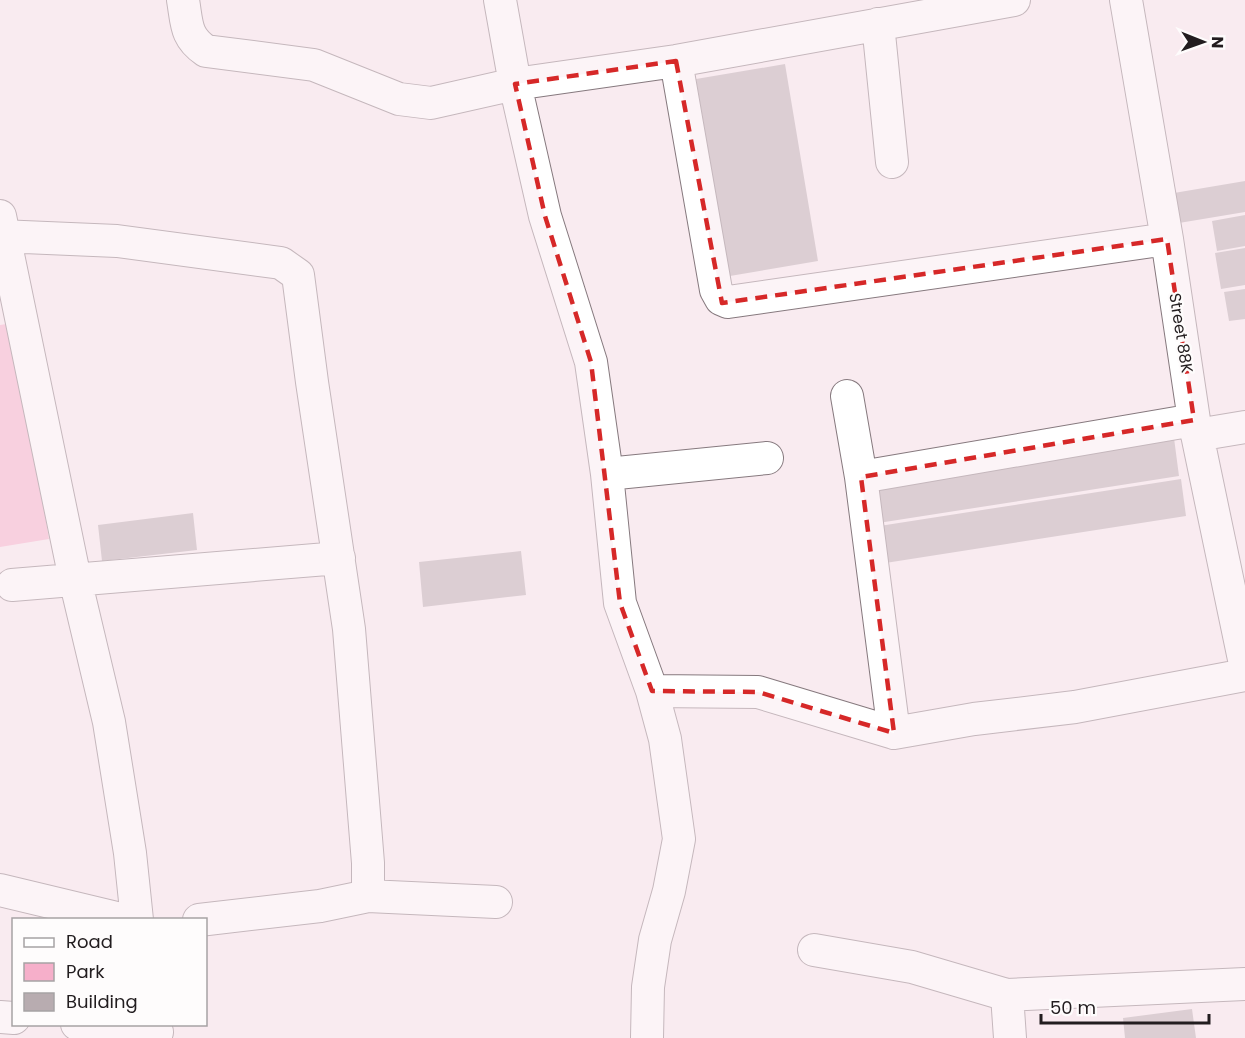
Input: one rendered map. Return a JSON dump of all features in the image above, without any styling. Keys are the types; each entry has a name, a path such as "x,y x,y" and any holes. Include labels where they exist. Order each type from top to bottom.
{"street":[{"path":"183,0 188,33 195,43 206,51 314,65 399,99 431,103 514,84 676,61 1014,0"},
{"path":"500,0 514,84 545,216 591,362 607,474 620,603 652,691 665,739 679,839 669,891 655,940 648,987 647,1038"},
{"name":"Street 88K","path":"1126,0 1196,427 1245,664"},
{"path":"878,24 892,162"},
{"path":"676,61 716,290 721,299 728,302 1167,239"},
{"path":"137,918 130,853 109,722 9,299 2,229 117,241 281,263 298,275 350,641 368,863 368,896"},
{"path":"847,396 861,477 894,734"},
{"path":"861,477 1196,427 1245,427"},
{"path":"607,474 767,458"},
{"path":"12,585 339,558"},
{"path":"652,691 758,692 894,734 974,719 1075,707 1245,675"},
{"path":"0,890 117,918"},
{"path":"207,919 320,906 368,896 496,902"},
{"path":"814,951 912,967 1007,995 1245,984"},
{"path":"1007,995 1010,1038"},
{"path":"97,1026 157,1032"}],"highlighted area":[{"path":"676,61 722,303 1167,239 1194,420 861,477 894,733 758,692 652,691 620,603 591,362 545,216 515,84"}],"green space":[{"path":"13,323 49,539 0,547 0,325"}],"building":[{"path":"785,64 818,261 730,276 696,79"},
{"path":"1245,181 1245,212 1173,224 1168,194"},
{"path":"1245,215 1245,246 1217,251 1212,221"},
{"path":"1245,248 1245,285 1221,289 1215,253"},
{"path":"1245,289 1245,319 1229,321 1224,292"},
{"path":"1174,438 1179,476 872,524 866,486"},
{"path":"1181,479 1186,516 879,564 873,527"},
{"path":"193,513 197,550 102,561 98,525"},
{"path":"521,551 526,595 423,607 419,562"},
{"path":"1192,1009 1196,1038 1125,1038 1123,1018"}]}
